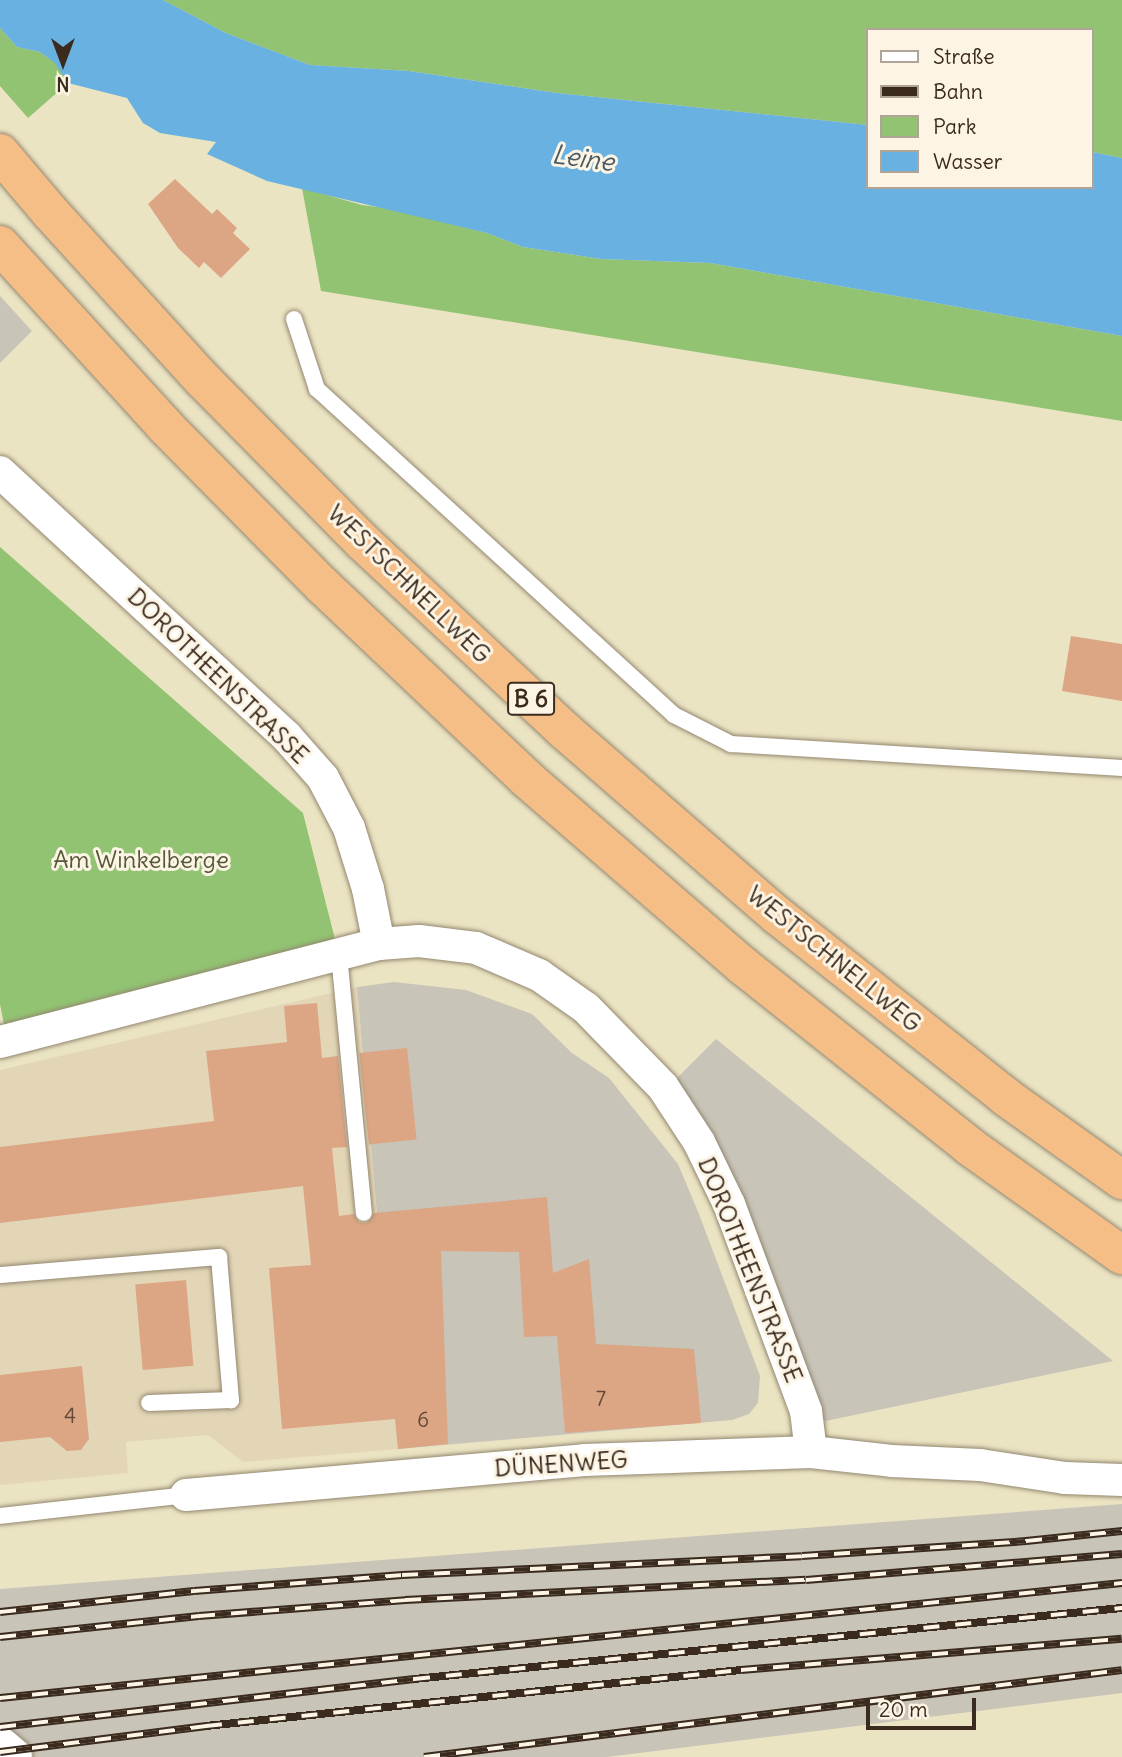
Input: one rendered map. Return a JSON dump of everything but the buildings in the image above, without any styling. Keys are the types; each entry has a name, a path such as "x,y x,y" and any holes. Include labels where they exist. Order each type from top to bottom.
{"highway":[{"name":"WESTSCHNELLWEG","path":"0,153 203,380 363,542 565,731 778,916 1006,1097 1122,1180"},
{"name":"B 6","path":"0,245 165,426 323,586 527,779 754,975 969,1146 1122,1255"}],"street":[{"name":"DOROTHEENSTRASSE","path":"0,472 286,736 323,778 349,828 368,889 379,944 419,941 476,948 539,975 586,1008 663,1087 699,1142 729,1204 806,1411 811,1452"},
{"path":"0,1042 379,944"},
{"name":"DÜNENWEG","path":"186,1495 584,1460 811,1452 892,1461 980,1465 1065,1478 1122,1480"},
{"path":"0,1746 13,1757"}],"lane":[{"path":"294,319 317,389 674,715 731,744 1122,768"},
{"path":"339,955 364,1213"},
{"path":"0,1275 219,1257 231,1399 149,1403"},
{"name":"DÜNENWEG","path":"0,1516 186,1495"}],"shaded area":[{"path":"0,296 32,331 0,363"},
{"path":"394,982 466,990 532,1014 572,1053 609,1078 678,1164 699,1214 760,1376 758,1403 749,1414 732,1420 398,1449 357,987"},
{"path":"357,987 398,1449 243,1462 208,1435 126,1442 128,1473 0,1485 0,1070"},
{"path":"716,1039 1113,1361 816,1423 669,1086"},
{"path":"1122,1504 1122,1693 607,1757 0,1757 0,1589"}],"green space":[{"path":"163,0 1122,0 1122,158 1094,152 1094,28 866,28 866,125 557,93 409,71 310,65 226,33"},
{"path":"0,28 17,47 40,52 56,63 68,83 28,118 0,86"},
{"path":"302,188 362,205 393,209 487,233 523,247 601,259 710,263 1122,336 1122,421 321,291"},
{"name":"Am Winkelberge","path":"0,547 303,813 339,955 7,1040 0,1004"}],"water":[{"name":"Leine","path":"0,0 163,0 226,33 310,65 409,71 557,93 866,125 866,189 1094,189 1094,152 1122,158 1122,336 710,263 601,259 523,247 487,233 267,181 207,154 216,142 160,133 143,123 127,98 68,83 55,63 40,52 17,47 0,28"}],"railway":[{"path":"0,1612 194,1591 402,1575 802,1556 1026,1541 1122,1531"},
{"path":"0,1637 199,1616 405,1600 806,1580 1122,1554"},
{"path":"0,1698 1122,1583"},
{"path":"0,1727 414,1679 1122,1608"},
{"path":"0,1752 206,1726 741,1670 1122,1639"},
{"path":"424,1757 1122,1670"}]}
